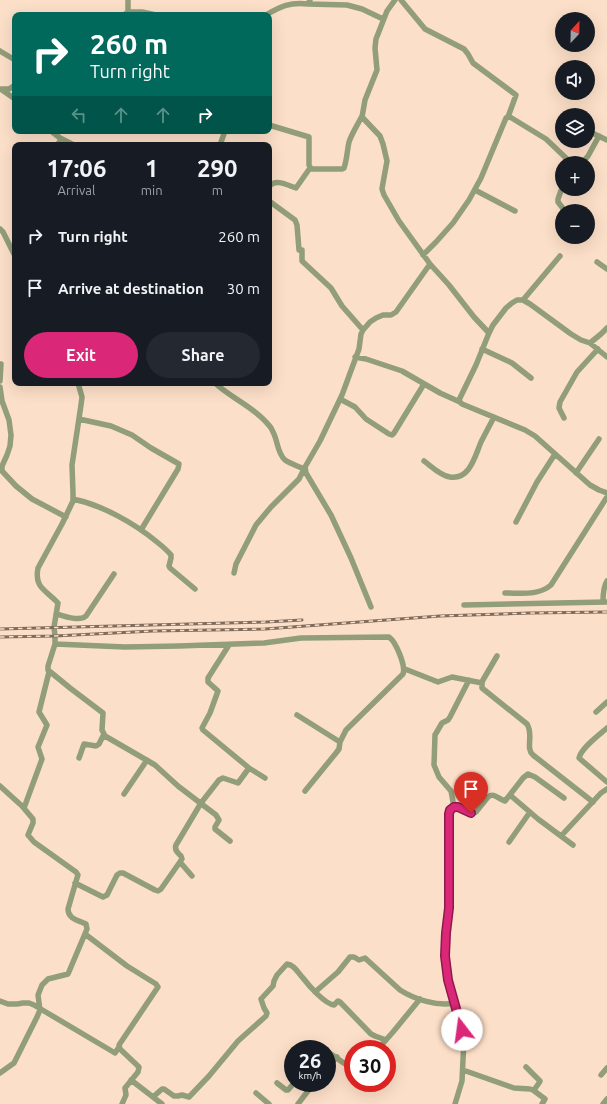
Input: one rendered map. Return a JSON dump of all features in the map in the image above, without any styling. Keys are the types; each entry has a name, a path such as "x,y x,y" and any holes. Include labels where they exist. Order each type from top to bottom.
{"street":[{"path":"126,12 128,0"},
{"path":"280,0 284,6"},
{"path":"312,169 344,168 350,139 362,116 365,100 377,70 375,48 383,19 395,0"},
{"path":"401,0 425,30 464,49 473,64 516,95 508,117 505,120 475,190 453,223 423,255"},
{"path":"272,12 284,6 297,3 309,2 346,4 362,9 383,19"},
{"path":"0,51 12,58"},
{"path":"1,89 9,89 12,87"},
{"path":"1,89 12,97"},
{"path":"362,116 380,136 383,144 387,161 382,190 399,221 430,264 489,333"},
{"path":"508,117 546,139 564,156"},
{"path":"272,126 308,137 312,169 296,188 276,182 272,183"},
{"path":"55,134 68,142"},
{"path":"595,134 607,140"},
{"path":"588,156 600,136"},
{"path":"475,190 515,211"},
{"path":"272,203 295,220 302,261 331,288 342,306 363,330"},
{"path":"0,229 12,251"},
{"path":"522,300 560,256"},
{"path":"597,262 607,269"},
{"path":"234,573 236,564 256,524 299,479 320,441 340,399 359,348 363,330 376,318 383,315 391,315 396,312 430,264"},
{"path":"460,402 460,396 476,365 489,333 506,308 512,302 517,300 522,300 530,304 581,340 590,343 607,357"},
{"path":"590,343 607,328"},
{"path":"482,349 512,363 531,378"},
{"path":"564,418 559,408 560,402 577,372 598,349"},
{"path":"355,357 366,359 402,371 440,393 525,430 535,436 590,485 607,493"},
{"path":"0,381 1,364"},
{"path":"340,399 358,409 362,416 371,423 392,435 424,384"},
{"path":"79,386 82,397 83,420 72,466 76,500 42,560 36,576 38,585 58,603 54,627 56,636 55,644 48,670 103,713 102,730 104,734 155,765 178,786 216,815 219,820 215,827 216,829 230,841"},
{"path":"218,386 257,413 267,422 273,431 279,453 286,460 304,469 330,515 351,558 371,607"},
{"path":"0,387 1,407 9,420 11,436 10,446 2,466 2,475 32,499 66,517"},
{"path":"424,461 451,478 459,476 467,471 472,464 481,441 494,417"},
{"path":"83,420 111,426 132,435 179,464 178,469 141,530"},
{"path":"576,473 599,439"},
{"path":"516,522 537,482 555,454"},
{"path":"505,592 534,593 546,590 551,585 607,497"},
{"path":"76,500 94,505 141,530 169,552 171,555 170,568 195,589"},
{"path":"56,614 78,619 86,616 114,574"},
{"path":"464,605 605,602 603,592 607,581"},
{"path":"55,644 125,647 229,645 264,643 301,638 387,636 393,641 405,669 438,682 452,677 482,683"},
{"path":"229,645 208,678 208,682 218,691 210,713 202,728 249,768 265,778"},
{"path":"497,656 482,683 482,688 527,724 530,732 529,749 533,756 593,802"},
{"path":"305,790 339,749 340,742 346,730 403,674 405,669"},
{"path":"24,808 42,759 38,747 48,725 39,712 50,672"},
{"path":"454,807 451,791 439,777 434,765 435,735 440,725 450,717 469,680"},
{"path":"596,712 607,702"},
{"path":"297,715 340,742"},
{"path":"607,728 583,750 579,758 607,782"},
{"path":"79,758 84,744 94,747 96,746 99,744 104,734"},
{"path":"124,794 147,760"},
{"path":"75,883 103,898 107,895 117,875 123,873 145,886 158,891 161,889 182,858 176,851 176,845 201,804 215,785 222,778 238,783 249,768"},
{"path":"455,1104 462,1081 464,1039 461,1022 448,980 445,956 449,908 450,810 454,807 458,807 474,813 490,795 505,800 528,774 535,777 564,798"},
{"path":"0,786 10,794 33,819 28,835 29,837 74,869 78,875 68,913 71,917 86,924 87,929 68,974 48,979 42,985 38,995 40,1010 14,1063 0,1073"},
{"path":"560,836 607,789"},
{"path":"510,795 573,845"},
{"path":"509,842 530,812"},
{"path":"180,862 192,876"},
{"path":"0,1002 8,1004 29,1003 115,1053 158,986 127,966 85,934"},
{"path":"315,992 338,972 352,957 359,960 366,958 406,994 443,1004 455,1003"},
{"path":"153,1097 164,1089 174,1096 182,1095 189,1097 238,1042 266,1016 267,1013 261,999 272,986 277,975 287,964 292,966 315,992 332,1005 338,1001 340,1002 371,1034 386,1040 420,999"},
{"path":"119,1047 139,1067 138,1072 125,1088 126,1095 122,1104"},
{"path":"337,1058 344,1063"},
{"path":"526,1067 540,1081 534,1090"},
{"path":"601,1075 607,1068"},
{"path":"463,1070 514,1088 534,1090 545,1099 542,1104"},
{"path":"131,1080 162,1104"},
{"path":"277,1083 284,1088"},
{"path":"298,1104 307,1092"},
{"path":"256,1093 269,1104"},
{"path":"603,1104 607,1099"}],"railway":[{"path":"0,637 153,631 265,629 440,616 607,612"},
{"path":"0,629 302,620"}],"route":[{"path":"462,1030 448,980 445,956 449,908 449,814 450,810 454,807 458,807 471,813"}]}
